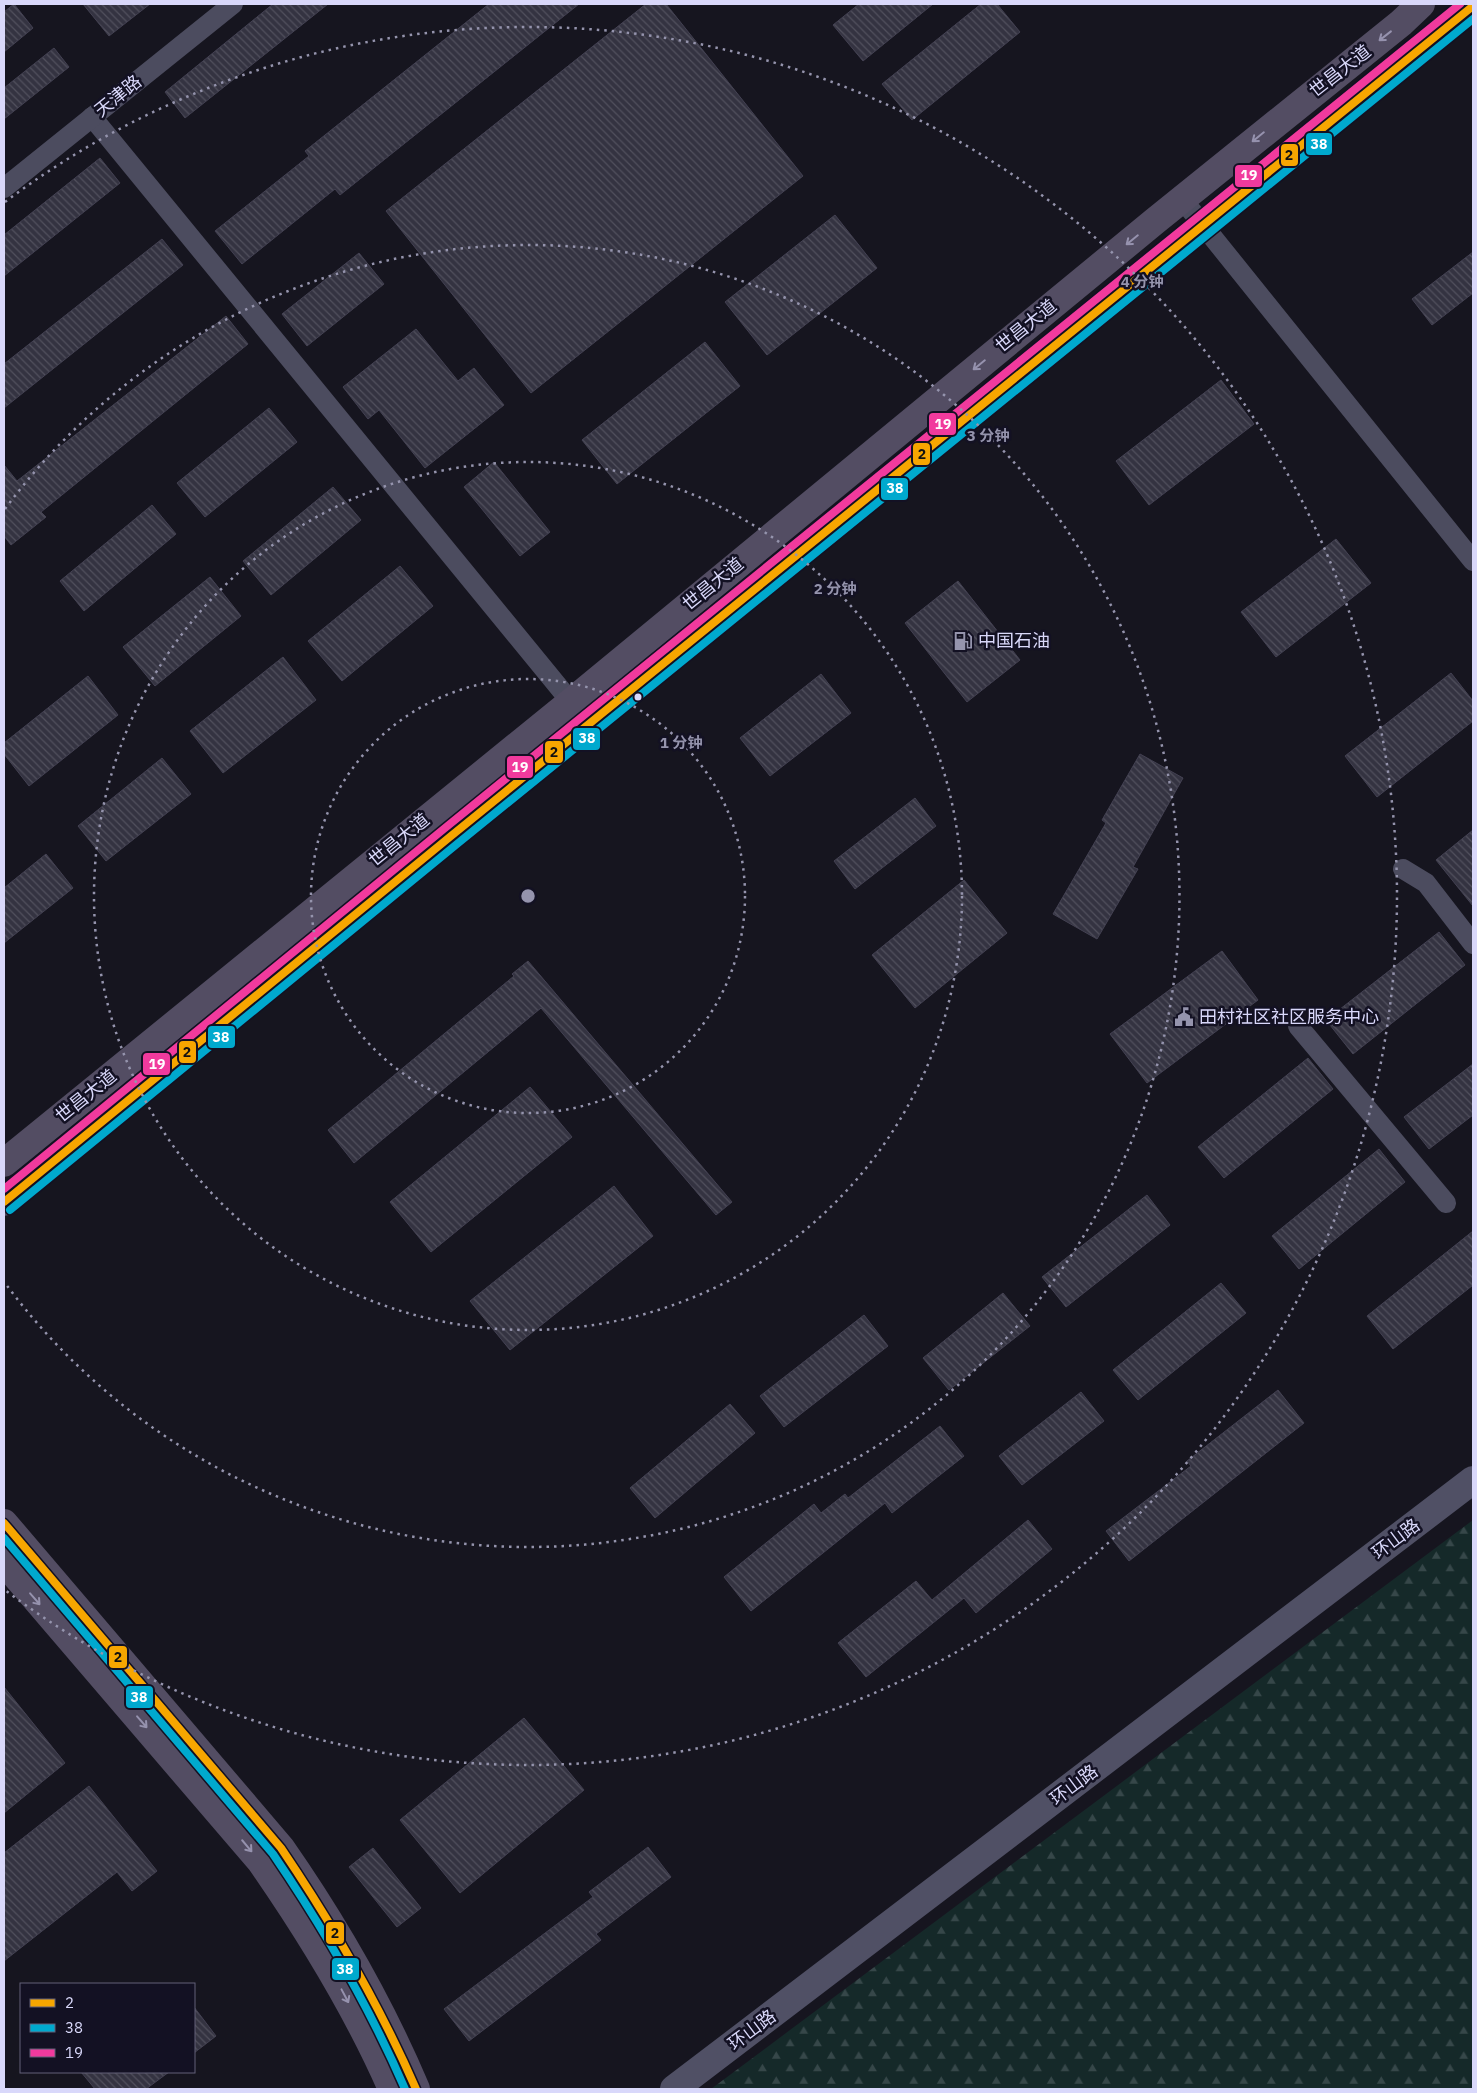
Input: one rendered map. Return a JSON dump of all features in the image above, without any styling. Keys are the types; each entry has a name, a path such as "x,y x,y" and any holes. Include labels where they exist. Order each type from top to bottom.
{"main road":[{"name":"世昌大道","path":"4,1163 571,702 1182,199 1401,23 1421,4"},
{"name":"世昌大道","path":"4,1202 1473,6"},
{"name":"环山路","path":"674,2089 1473,1480"},
{"path":"4,1523 281,1848 312,1893 358,1970 399,2049 416,2089"},
{"path":"4,1562 261,1862 289,1902 336,1980 392,2089"}],"street":[{"name":"天津路","path":"4,188 233,4"},
{"path":"92,118 571,702 588,726"},
{"path":"1182,199 1473,561"},
{"path":"1403,869 1426,883 1473,944"},
{"path":"1298,1026 1446,1203"}],"green space":[{"path":"1473,1520 1473,2089 711,2089"}],"building":[{"path":"14,4 33,28 4,52 4,12"},
{"path":"83,4 150,4 109,36"},
{"path":"273,4 328,4 185,118 165,92"},
{"path":"489,4 579,4 340,195 335,189 242,264 215,231 309,156 305,151"},
{"path":"646,4 666,4 803,176 531,393 386,211"},
{"path":"859,4 933,4 863,61 833,25"},
{"path":"981,4 997,4 1020,32 912,120 882,84"},
{"path":"54,48 69,67 4,119 4,88"},
{"path":"100,158 120,183 4,276 4,235"},
{"path":"835,215 877,268 767,355 725,302"},
{"path":"162,239 183,265 4,408 4,364"},
{"path":"1473,252 1473,293 1432,325 1412,299"},
{"path":"359,253 384,284 307,346 282,314"},
{"path":"226,316 248,344 41,512 46,517 11,545 4,536 4,465 17,481"},
{"path":"416,329 458,381 474,368 504,405 425,468 379,410 368,419 343,387"},
{"path":"705,342 740,386 617,484 582,440"},
{"path":"1221,380 1254,424 1149,505 1116,461"},
{"path":"269,408 297,442 205,517 177,483"},
{"path":"494,462 550,532 520,556 464,487"},
{"path":"333,487 361,520 271,595 243,561"},
{"path":"152,505 176,534 84,611 60,581"},
{"path":"1336,539 1371,583 1276,657 1241,612"},
{"path":"400,566 433,606 342,681 308,641"},
{"path":"210,577 241,616 155,686 123,647"},
{"name":"中国石油","path":"958,581 1020,660 967,702 905,623"},
{"path":"283,657 316,700 223,773 190,731"},
{"path":"1451,673 1473,701 1473,721 1377,797 1345,756"},
{"path":"821,674 851,713 770,776 740,738"},
{"path":"88,676 118,715 29,786 4,754 4,743"},
{"path":"1140,754 1183,778 1133,867 1138,869 1097,939 1053,914 1106,823 1102,820"},
{"path":"162,758 191,794 106,861 78,826"},
{"path":"915,798 936,826 855,889 834,861"},
{"path":"1473,830 1473,906 1436,860"},
{"path":"46,854 73,888 4,943 4,888"},
{"path":"964,880 1007,933 915,1008 872,955"},
{"path":"1439,932 1465,965 1353,1054 1326,1020"},
{"name":"田村社区社区服务中心","path":"1222,951 1258,1000 1147,1083 1110,1034"},
{"path":"528,961 732,1202 716,1215 541,1008 354,1163 328,1130 514,976 512,974"},
{"path":"1308,1058 1333,1089 1224,1178 1198,1147"},
{"path":"1473,1064 1473,1115 1429,1149 1404,1117"},
{"path":"530,1087 572,1137 431,1252 390,1202"},
{"path":"1379,1149 1405,1182 1299,1269 1272,1236"},
{"path":"614,1186 653,1236 510,1350 470,1301"},
{"path":"1147,1195 1170,1225 1066,1307 1042,1277"},
{"path":"1473,1231 1473,1285 1393,1349 1367,1316"},
{"path":"1221,1283 1246,1313 1138,1400 1113,1370"},
{"path":"1003,1293 1030,1326 949,1390 923,1358"},
{"path":"864,1315 888,1346 784,1427 760,1396"},
{"path":"1278,1390 1304,1423 1129,1561 1106,1531 1191,1466 1187,1461"},
{"path":"1081,1392 1104,1421 1022,1485 999,1456"},
{"path":"730,1404 755,1433 655,1518 630,1488"},
{"path":"940,1426 964,1456 892,1513 885,1503 751,1611 724,1577 814,1504 821,1513 845,1494 848,1498"},
{"path":"1028,1520 1052,1549 976,1613 964,1598 866,1677 838,1643 916,1581 932,1600"},
{"path":"4,1687 65,1763 4,1813"},
{"path":"524,1718 584,1790 460,1893 400,1820"},
{"path":"89,1786 157,1871 132,1891 117,1872 4,1961 4,1853"},
{"path":"648,1847 671,1877 596,1934 601,1940 469,2041 444,2009 593,1897 589,1892"},
{"path":"373,1848 421,1908 397,1927 349,1867"},
{"path":"195,2008 216,2036 195,2052"},
{"path":"82,2073 168,2073 146,2089 95,2089"}],"transit line":[{"name":"19","path":"4,1189 445,828 1460,4"},
{"name":"2","path":"4,1202 451,836 1473,6"},
{"name":"38","path":"10,1210 457,844 1473,19"},
{"name":"2","path":"4,1523 281,1848 319,1906 371,1996 416,2089"},
{"name":"38","path":"4,1538 273,1854 345,1969 405,2089"}],"place":[{"name":"中国石油","path":"963,641"},
{"name":"田村社区社区服务中心","path":"1184,1017"}]}
